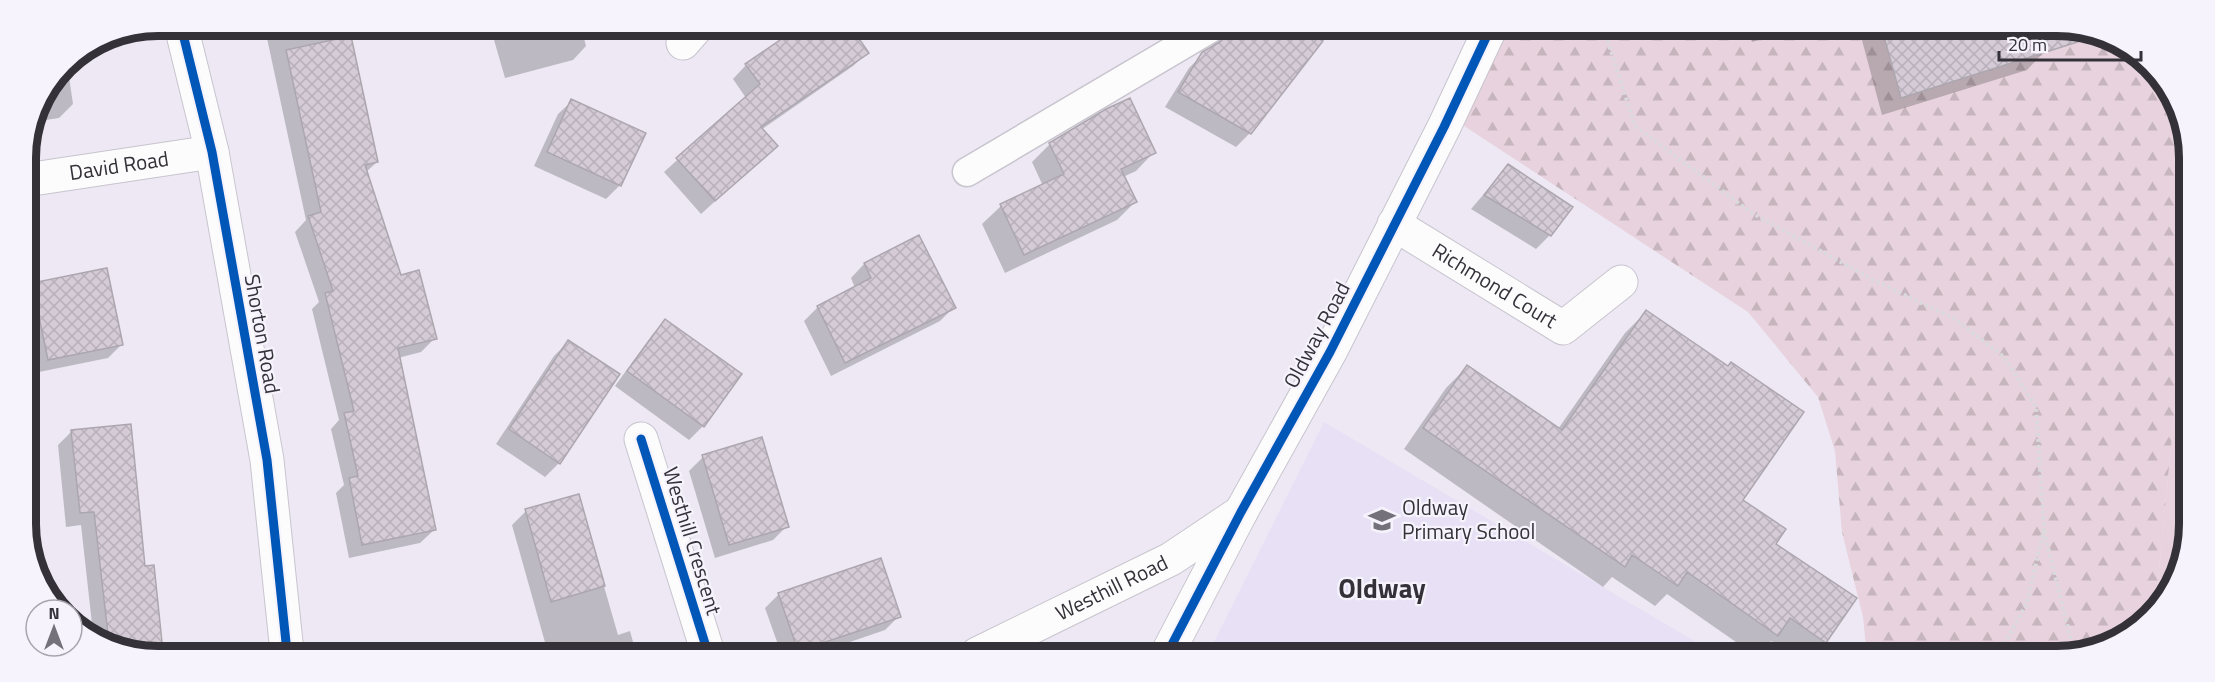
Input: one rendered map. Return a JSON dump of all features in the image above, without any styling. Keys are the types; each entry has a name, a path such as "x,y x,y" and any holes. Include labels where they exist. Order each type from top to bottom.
{"street":[{"name":"Shorton Road","path":"183,36 212,152 267,460 286,646"},
{"name":"Oldway Road","path":"1171,646 1241,512 1330,352 1444,127 1486,36"},
{"name":"David Road","path":"36,178 212,152"},
{"name":"Richmond Court","path":"1394,224 1563,328 1621,282"},
{"name":"Westhill Crescent","path":"641,439 706,646"},
{"name":"Westhill Road","path":"993,646 1171,559 1241,512"}],"lane":[{"path":"967,172 1197,36"}],"path":[{"path":"1610,36 1608,42 1635,126 1752,213 1875,281 1955,319 2004,357 2036,407 2044,529 2073,645"},
{"path":"2003,646 2027,603 2044,529"}],"shaded area":[{"name":"Oldway Primary School","path":"1324,422 1703,646 1212,646"}],"green space":[{"path":"1498,36 2057,36 2089,40 2118,52 2137,66 2158,90 2173,119 2179,150 2179,364 2157,594 2137,616 2118,630 2081,644 2065,646 1866,646 1863,617 1842,532 1835,451 1818,397 1748,312 1455,120"},
{"path":"2179,364 2178,540 2173,563 2157,594"}],"building":[{"path":"351,36 378,162 365,165 401,275 419,270 437,339 398,348 436,530 362,545 349,478 358,476 344,413 354,411 325,293 333,291 308,216 321,212 286,50"},
{"path":"786,36 857,36 869,53 761,127 778,146 715,201 676,158 760,84 745,64"},
{"path":"1226,36 1315,36 1323,41 1251,134 1178,92 1202,52"},
{"path":"1884,36 2057,36 2086,39 1901,98"},
{"path":"1130,98 1156,153 1121,169 1137,202 1024,255 1000,204 1064,174 1049,143 1106,109"},
{"path":"571,99 646,133 621,186 547,152"},
{"path":"1508,164 1573,207 1551,236 1484,195"},
{"path":"919,235 956,308 845,363 817,306 871,278 864,263"},
{"path":"107,268 123,345 48,360 36,302 36,282"},
{"path":"1646,310 1728,366 1731,362 1804,412 1743,500 1786,529 1776,544 1857,598 1826,643 1790,618 1778,636 1687,572 1678,586 1632,555 1625,567 1423,428 1467,365 1562,430"},
{"path":"665,319 742,374 704,427 627,371"},
{"path":"568,340 620,374 560,464 509,429"},
{"path":"131,424 145,566 154,565 162,646 126,642 108,636 94,512 80,513 71,430"},
{"path":"762,437 789,527 729,545 702,455"},
{"path":"579,494 605,586 551,602 525,509"},
{"path":"881,558 901,617 813,646 796,646 778,593"}],"cycle path":[{"path":"183,36 212,152 267,460 286,646"},
{"path":"1171,646 1241,512 1330,352 1444,127 1487,36"},
{"path":"641,439 706,646"}],"place":[{"name":"Oldway Primary School","path":"1382,520"}],"district":[{"name":"Oldway","path":"1382,589"}]}
